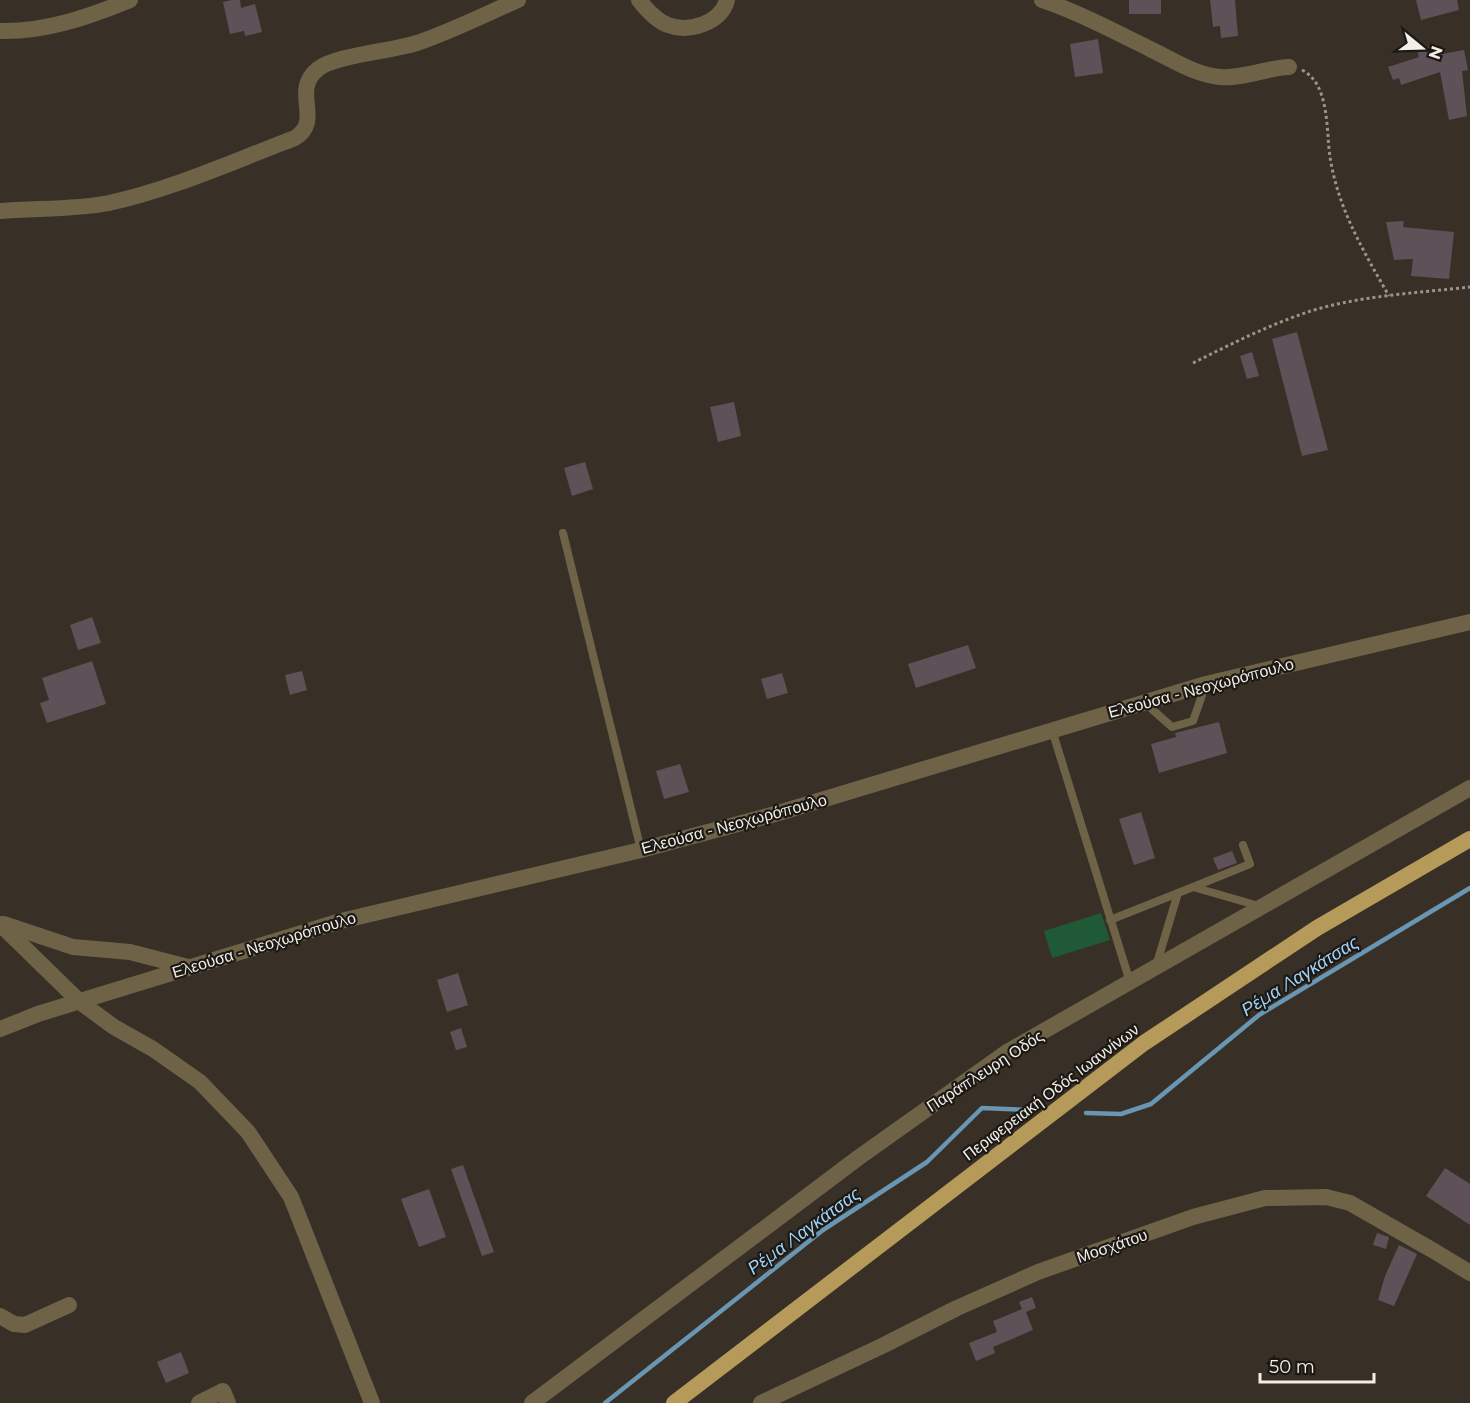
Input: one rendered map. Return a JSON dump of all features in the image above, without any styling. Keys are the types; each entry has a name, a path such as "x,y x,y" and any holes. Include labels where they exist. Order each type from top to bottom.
{"highway":[{"name":"Περιφερειακή Οδός Ιωαννίνων","path":"674,1403 1144,1043 1317,928 1470,839"}],"street":[{"path":"0,31 30,30 67,23 130,0"},
{"path":"0,211 69,209 110,203 179,183 295,138 306,129 308,118 306,87 321,67 335,61 419,43 518,0"},
{"path":"639,0 647,10 666,24 681,28 711,22 724,8 727,0"},
{"path":"1042,0 1105,27 1198,73 1232,77 1288,67"},
{"name":"Ελεούσα - Νεοχωρόπουλο","path":"0,1029 38,1014 341,921 641,850 775,814 1206,684 1470,622"},
{"name":"Παράπλευρη Οδός","path":"532,1403 858,1158 1007,1052 1130,984 1470,788"},
{"path":"0,924 73,947 130,952 188,967"},
{"path":"0,924 80,1002 114,1027 153,1049 200,1082 249,1132 291,1197 372,1403"},
{"name":"Μοσχάτου","path":"761,1403 885,1345 957,1308 1038,1272 1202,1215 1265,1198 1318,1197 1350,1203 1470,1273"},
{"path":"0,1316 14,1324 25,1326 69,1305"},
{"path":"199,1403 223,1391 228,1403"}],"lane":[{"path":"563,533 641,850"},
{"path":"1145,703 1172,727 1193,721 1206,684"},
{"path":"1052,730 1130,984"},
{"path":"1110,920 1250,864 1243,845"},
{"path":"1193,887 1263,907"},
{"path":"1155,969 1178,893"}],"path":[{"path":"1288,67 1301,69 1310,74 1318,84 1327,116 1330,158 1336,184 1348,220 1389,297"},
{"path":"1193,363 1249,335 1303,313 1340,304 1470,287"}],"green space":[{"path":"1101,913 1110,940 1052,958 1044,931"}],"building":[{"path":"240,0 241,8 255,4 262,32 245,36 244,31 230,34 223,2"},
{"path":"1129,0 1161,0 1161,14 1129,14"},
{"path":"1210,0 1235,0 1238,36 1221,38 1220,26 1213,27"},
{"path":"1416,0 1457,0 1459,10 1421,20"},
{"path":"1098,39 1103,73 1075,77 1070,44"},
{"path":"1430,47 1431,56 1464,50 1468,70 1462,71 1467,116 1449,120 1440,72 1401,85 1399,78 1393,80 1388,67 1419,57 1417,49"},
{"path":"1404,221 1403,227 1454,232 1449,279 1411,276 1413,259 1394,260 1386,222"},
{"path":"1297,332 1328,450 1302,456 1272,339"},
{"path":"1252,352 1259,376 1247,379 1240,356"},
{"path":"734,402 741,436 718,442 710,407"},
{"path":"585,462 593,489 572,496 564,468"},
{"path":"92,617 101,643 78,650 70,625"},
{"path":"968,645 976,668 916,688 908,664"},
{"path":"92,661 106,704 47,723 40,703 49,700 42,678"},
{"path":"302,671 307,690 290,695 285,675"},
{"path":"782,673 788,693 767,699 761,679"},
{"path":"1219,722 1227,753 1159,773 1151,744 1176,737 1175,733"},
{"path":"680,764 689,792 664,799 656,771"},
{"path":"1141,812 1155,858 1134,865 1119,819"},
{"path":"1232,851 1237,863 1218,870 1213,858"},
{"path":"458,973 468,1005 447,1012 437,980"},
{"path":"461,1028 467,1047 456,1050 450,1032"},
{"path":"463,1165 494,1252 482,1256 451,1169"},
{"path":"1445,1168 1470,1184 1470,1225 1426,1196"},
{"path":"429,1189 446,1237 419,1247 401,1199"},
{"path":"1377,1233 1389,1237 1386,1249 1373,1245"},
{"path":"1399,1245 1417,1254 1394,1306 1378,1300 1385,1276"},
{"path":"1032,1297 1036,1308 1026,1312 1033,1330 993,1347 995,1353 976,1361 969,1343 997,1332 993,1321 1022,1309 1019,1302"},
{"path":"181,1352 189,1373 166,1383 157,1362"}],"waterway":[{"name":"Ρέμα Λαγκάτσας","path":"1086,1113 1121,1114 1151,1104 1259,1015 1470,888"},
{"name":"Ρέμα Λαγκάτσας","path":"605,1403 823,1230 927,1162 982,1108 1027,1110"}]}
